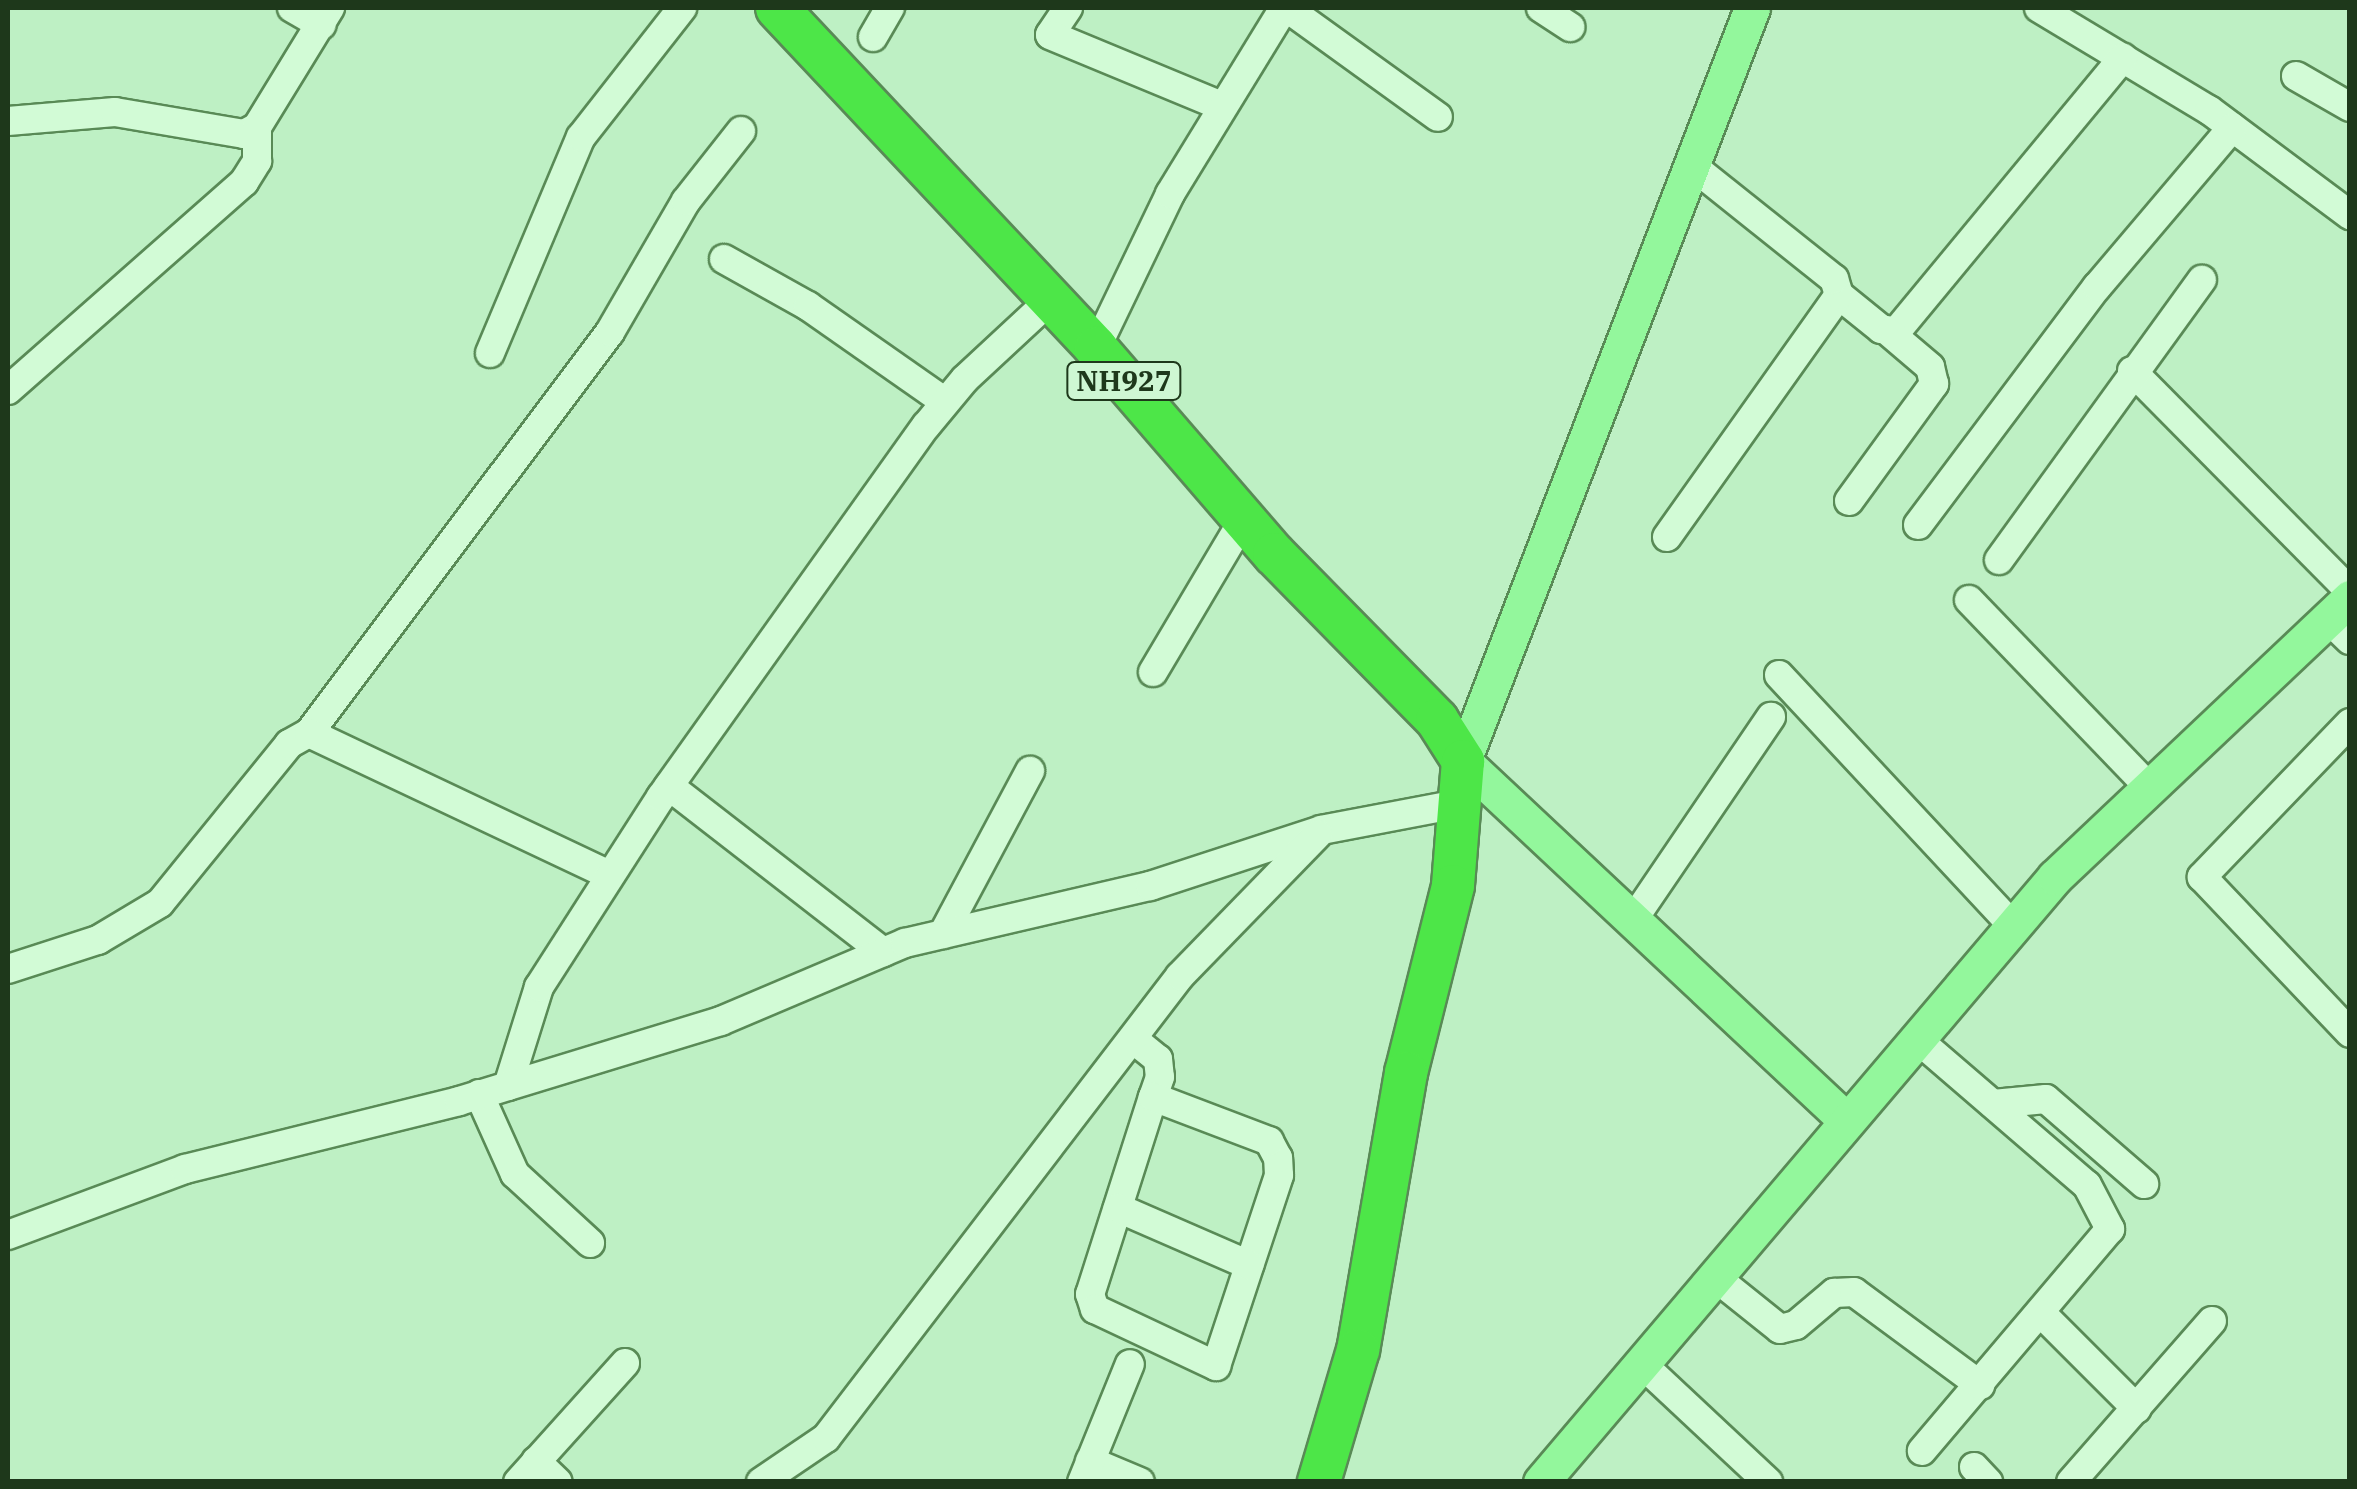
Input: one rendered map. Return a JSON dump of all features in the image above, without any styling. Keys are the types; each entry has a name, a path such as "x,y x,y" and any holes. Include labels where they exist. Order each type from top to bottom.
{"highway":[{"name":"NH927","path":"777,8 1096,348 1244,519 1437,720 1463,761"},
{"path":"1319,1482 1358,1350 1406,1073 1453,886 1463,761"}],"main road":[{"path":"1752,8 1463,761 1848,1121"},
{"path":"1540,1482 2013,926 2150,788 2344,612"}],"street":[{"path":"8,390 244,182 256,161 258,127 326,16 292,8"},
{"path":"490,353 581,137 682,8"},
{"path":"874,38 890,8"},
{"path":"1068,8 1050,35 1219,105"},
{"path":"1096,348 1219,105 1285,8 1438,117"},
{"path":"1541,8 1570,27"},
{"path":"2039,8 2232,128 2350,215"},
{"path":"1890,333 1901,328 2122,58"},
{"path":"2296,76 2350,107"},
{"path":"8,121 116,112 234,135 258,127"},
{"path":"1918,525 2097,287 2232,128"},
{"path":"8,970 98,940 160,904 290,744 309,732 610,332 686,201 741,131"},
{"path":"1690,164 1834,280 1839,294 1930,368 1934,384 1849,501"},
{"path":"724,259 808,306 945,402"},
{"path":"1999,560 2132,371 2202,280"},
{"path":"1667,536 1839,294"},
{"path":"508,1086 539,988 669,786 945,402 1050,301"},
{"path":"2132,371 2344,612"},
{"path":"1154,672 1244,519"},
{"path":"1969,600 2150,788"},
{"path":"1779,675 2013,926"},
{"path":"1634,918 1771,718"},
{"path":"2350,723 2202,876 2350,1033"},
{"path":"309,732 610,875"},
{"path":"943,934 1030,770"},
{"path":"669,786 883,952"},
{"path":"8,1236 185,1169 508,1086 722,1020 883,952 943,934 1150,886 1321,830 1462,803"},
{"path":"761,1482 826,1438 1180,976 1321,830"},
{"path":"1133,1039 1160,1067 1090,1294 1096,1309 1216,1366 1279,1175 1269,1141 1154,1096"},
{"path":"1917,1039 2087,1185 2110,1219 2106,1240 1922,1450"},
{"path":"479,1094 515,1174 590,1243"},
{"path":"1993,1104 2046,1099 2144,1184"},
{"path":"1118,1208 1249,1265"},
{"path":"1714,1277 1780,1329 1796,1325 1834,1293 1854,1292 1980,1385"},
{"path":"2042,1314 2137,1409"},
{"path":"2072,1482 2212,1321"},
{"path":"1641,1363 1768,1482"},
{"path":"558,1482 527,1472 626,1364"},
{"path":"1130,1364 1086,1471 1140,1482"}]}
